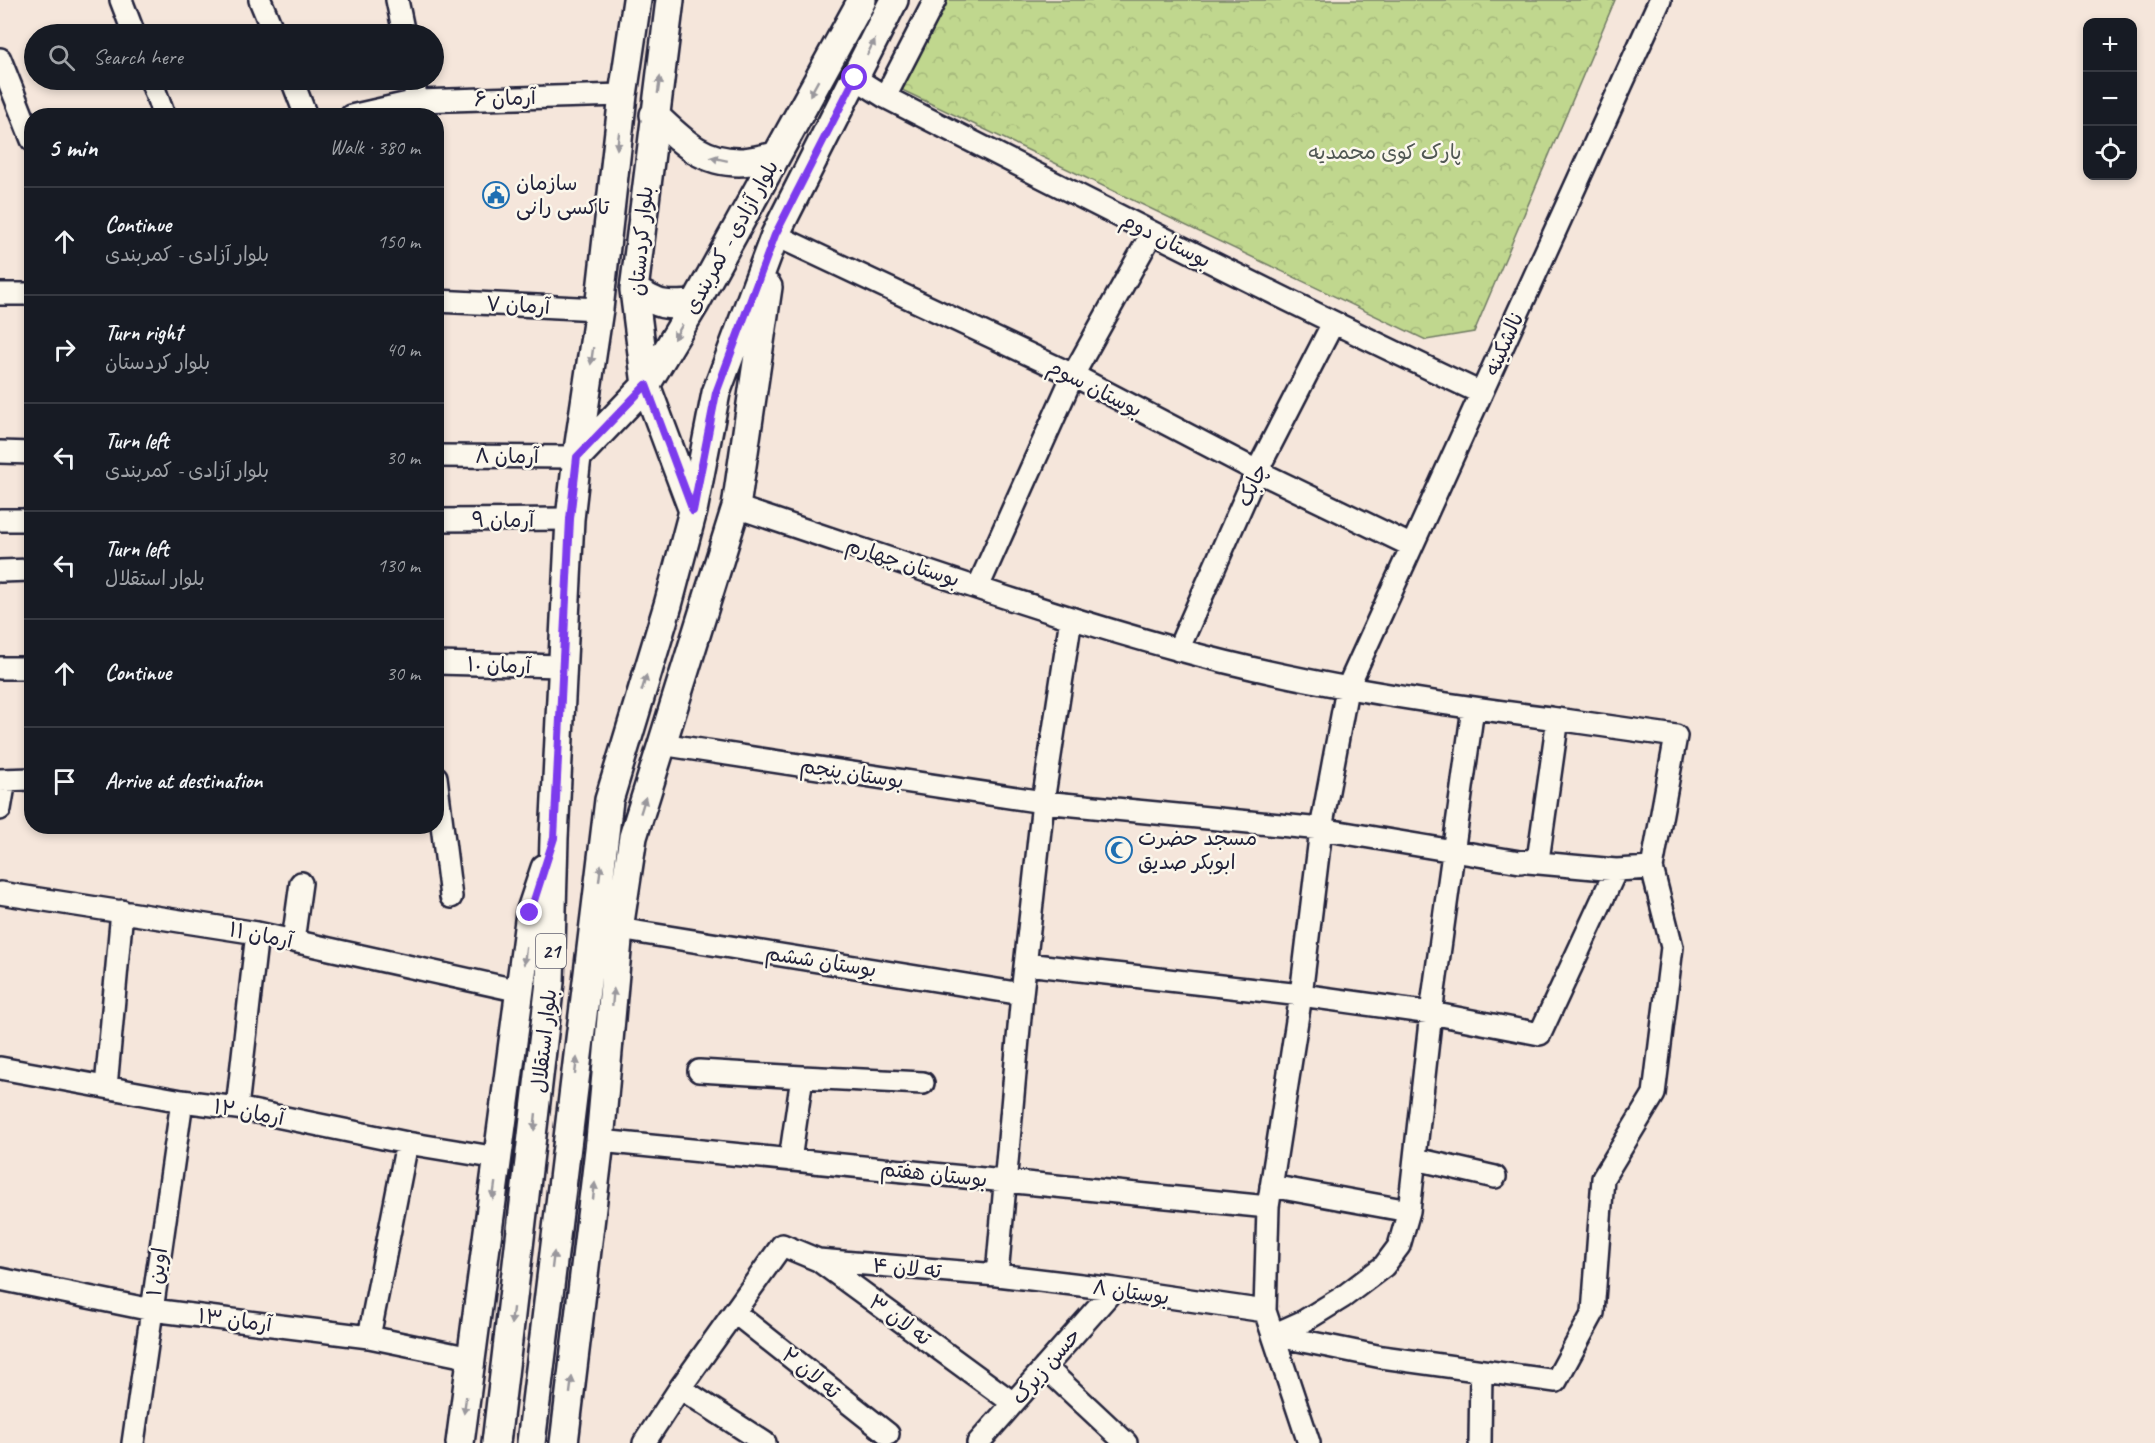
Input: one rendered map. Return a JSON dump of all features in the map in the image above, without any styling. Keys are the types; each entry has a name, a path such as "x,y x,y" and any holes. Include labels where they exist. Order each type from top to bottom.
{"main road":[{"name":"بلوار کردستان","path":"577,457 599,309 623,95 637,0"},
{"name":"بلوار کردستان","path":"670,0 634,290 646,385 693,511"},
{"name":"بلوار آزادی - کمربندی","path":"577,457 646,385 695,304 862,0"},
{"name":"بلوار آزادی - کمربندی","path":"693,511 716,393 775,235 894,0"},
{"path":"654,115 689,147 713,159 740,162 776,156"},
{"path":"564,1443 600,1141 619,929 633,837 736,507 775,235"},
{"path":"634,290 666,306 695,304"},
{"name":"بلوار استقلال","path":"496,1443 550,982 562,666 570,519 577,457"},
{"name":"بلوار استقلال","path":"531,1443 609,800 668,605 693,511"},
{"path":"460,1443 530,913 554,838"}],"street":[{"path":"121,0 130,24"},
{"path":"260,0 270,24"},
{"path":"397,0 402,24"},
{"path":"885,97 935,0"},
{"name":"نالشکینه","path":"1265,1311 1268,1207 1301,995 1320,829 1347,689 1660,0"},
{"path":"0,59 24,120"},
{"name":"بوستان دوم","path":"855,78 885,97 1152,233 1481,393"},
{"path":"155,90 161,108"},
{"path":"296,90 303,108"},
{"path":"414,90 417,108"},
{"name":"آرمان ۶","path":"417,108 623,95"},
{"path":"978,587 1073,375 1152,233"},
{"name":"بوستان سوم","path":"775,235 1073,375 1257,471 1412,546"},
{"path":"0,294 24,294"},
{"name":"آرمان ۷","path":"444,301 599,309"},
{"name":"چابک","path":"1178,650 1257,471 1333,323"},
{"path":"0,453 24,453"},
{"name":"آرمان ۸","path":"444,456 577,457"},
{"name":"بوستان چهارم","path":"736,507 1071,618 1178,650 1347,689 1676,736 1652,868"},
{"name":"آرمان ۹","path":"444,520 570,519"},
{"path":"0,520 24,520"},
{"path":"0,571 24,570"},
{"path":"997,1275 1022,994 1043,802 1071,618"},
{"name":"آرمان ۱۰","path":"444,663 562,666"},
{"path":"0,668 24,668"},
{"path":"1273,1335 1304,1321 1343,1297 1384,1266 1399,1246 1409,1211 1431,1013 1473,708"},
{"path":"1528,861 1537,857 1539,847 1557,725 1550,718"},
{"name":"بوستان پنجم","path":"661,744 1043,802 1320,829 1500,859 1616,870 1652,868"},
{"path":"0,809 2,780 24,779"},
{"path":"443,834 451,897"},
{"path":"1273,1335 1382,1357 1556,1381 1593,1313 1602,1178 1654,1094 1672,947 1652,868"},
{"path":"1026,964 1301,995 1431,1013 1540,1035 1616,870"},
{"path":"293,941 301,883"},
{"name":"آرمان ۱۱","path":"0,893 257,933 520,991"},
{"path":"106,1087 122,911"},
{"name":"بوستان ششم","path":"619,929 1022,994"},
{"path":"237,1108 257,933"},
{"name":"آرمان ۱۲","path":"0,1068 182,1101 237,1108 407,1143 498,1158"},
{"path":"699,1071 923,1083"},
{"path":"790,1160 802,1077"},
{"name":"اوین ۱","path":"133,1443 182,1101"},
{"name":"بوستان هفتم","path":"600,1141 1268,1207"},
{"path":"369,1337 407,1143"},
{"path":"1416,1159 1495,1177"},
{"path":"1271,1185 1409,1211"},
{"name":"ته لان ۳","path":"734,1312 782,1245 818,1260 1013,1403"},
{"name":"ته لان ۴","path":"818,1260 997,1275"},
{"name":"بوستان ۸","path":"997,1275 1265,1311"},
{"name":"آرمان ۱۳","path":"0,1280 152,1310 369,1337 471,1358"},
{"name":"حسن زیرک","path":"978,1443 1114,1289"},
{"path":"1265,1311 1309,1443"},
{"path":"644,1443 734,1312"},
{"name":"ته لان ۲","path":"734,1312 888,1434"},
{"path":"1045,1367 1126,1443"},
{"path":"1480,1443 1481,1371"},
{"path":"680,1388 765,1443"}],"green space":[{"name":"پارک کوی محمدیه","path":"948,0 1615,0 1474,332 1426,340 902,90"}],"place":[{"name":"سازمان تاکسی رانی","path":"496,195"},
{"name":"مسجد حضرت ابوبکر صدیق","path":"1119,850"}],"route":[{"path":"530,913 554,838 570,519 577,457 646,385 693,511 716,393 775,235 855,78"}]}
